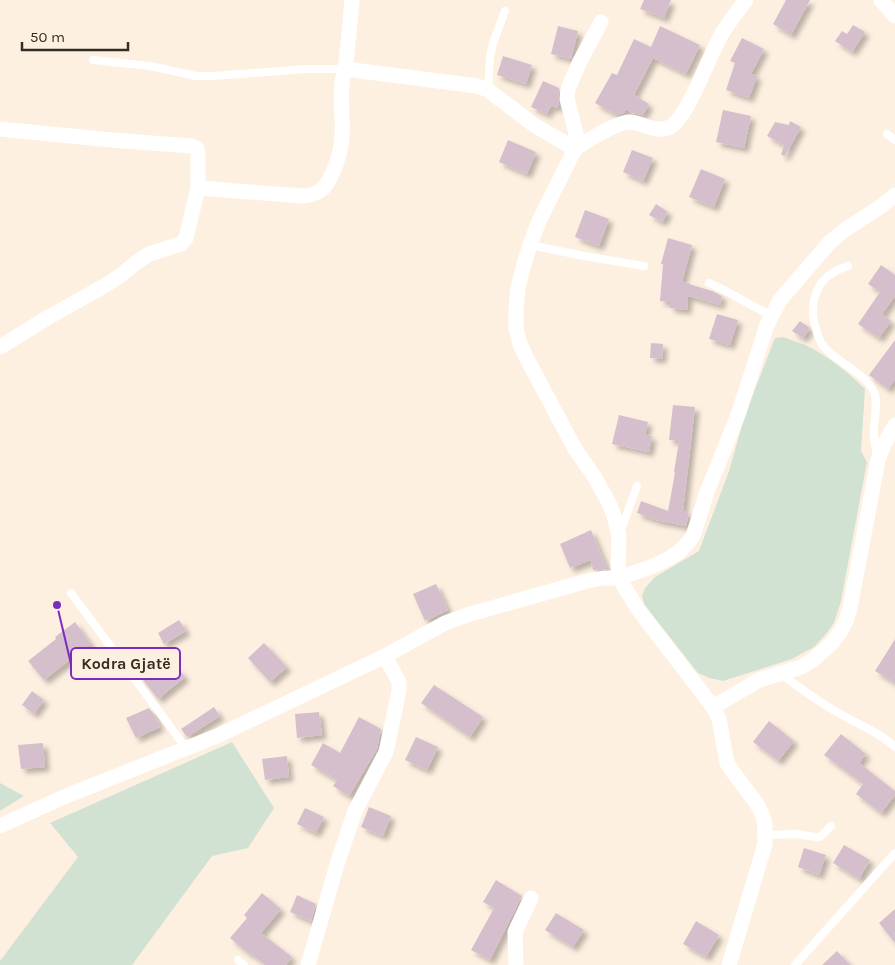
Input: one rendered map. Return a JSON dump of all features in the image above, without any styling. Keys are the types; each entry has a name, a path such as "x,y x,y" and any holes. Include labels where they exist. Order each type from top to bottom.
{"street":[{"path":"198,188 312,196 318,194 324,188 330,180 340,153 342,137 342,83 352,0"},
{"path":"574,149 622,123 631,122 660,129 670,127 683,113 721,35 746,0"},
{"path":"881,0 895,16"},
{"path":"601,22 580,61 568,89 567,99 576,133 574,149 539,221 530,245 518,288 516,328 520,344 529,364 575,450 604,492 610,505 619,537 619,578 637,608 713,707 720,724 727,763 762,814 765,825 765,844 729,965"},
{"path":"345,69 470,85 488,90 534,125 574,149"},
{"path":"0,129 192,146 197,149 198,153 198,188 186,238 181,244 149,254 106,285 0,347"},
{"path":"0,826 66,796 217,736 385,656 445,623 468,614 587,581 619,578 651,567 680,551 693,536 707,492 738,415 764,333 771,315 780,300 830,242 895,195"},
{"path":"713,707 759,680 801,668 832,643 841,631 850,608 878,460 884,444 895,425"},
{"path":"308,965 338,861 355,811 386,752 400,682 385,656"},
{"path":"516,965 515,932 530,898"}],"lane":[{"path":"488,90 490,57 505,10"},
{"path":"93,60 150,66 196,76 307,69 345,69"},
{"path":"887,134 895,140"},
{"path":"530,245 644,266"},
{"path":"848,266 832,273 815,294 812,305 814,323 825,349 852,369 874,392 876,401 874,432 878,460"},
{"path":"709,283 724,289 746,303 771,315"},
{"path":"619,537 637,486"},
{"path":"71,592 186,748"},
{"path":"781,674 819,702 876,733 895,747"},
{"path":"766,835 796,834 820,837 831,826"},
{"path":"795,965 895,853"}],"green space":[{"path":"783,337 805,345 830,359 865,389 861,451 867,462 841,601 834,623 814,647 792,659 723,681 698,673 644,604 642,596 645,588 655,577 699,551 729,471 745,415 775,338"},
{"path":"232,742 274,808 248,848 212,856 132,965 0,965 0,961 78,857 50,823"},
{"path":"0,783 24,796 0,811"}],"building":[{"path":"644,0 671,0 664,18 640,9"},
{"path":"786,0 810,0 791,35 773,24"},
{"path":"853,25 865,32 852,52 835,41 842,31 847,34"},
{"path":"558,26 578,31 571,59 551,54"},
{"path":"660,26 700,45 686,74 653,58 634,95 649,104 643,115 632,113 626,109 624,113 617,115 595,103 612,73 617,75 634,39 651,47"},
{"path":"742,38 764,49 751,74 757,76 749,98 726,90 735,63 730,61"},
{"path":"503,56 532,65 526,84 497,75"},
{"path":"543,81 559,88 559,104 557,108 551,106 547,114 531,107"},
{"path":"723,110 751,116 744,148 716,142"},
{"path":"790,121 801,127 785,156 781,155 784,145 767,136 775,122 789,125"},
{"path":"508,140 536,152 527,174 499,162"},
{"path":"632,150 653,158 643,181 623,172"},
{"path":"701,169 725,179 714,207 689,197"},
{"path":"656,204 668,212 662,222 649,215"},
{"path":"585,210 609,219 599,246 575,237"},
{"path":"668,238 692,245 682,282 722,296 720,305 688,296 687,310 670,308 670,302 660,301 663,264 661,264"},
{"path":"881,265 895,275 895,296 882,314 891,321 879,338 858,324 880,292 868,284"},
{"path":"717,314 738,320 730,345 709,339"},
{"path":"800,321 810,328 803,338 792,331"},
{"path":"895,340 895,379 888,389 869,375"},
{"path":"651,343 663,344 662,359 650,358"},
{"path":"673,405 695,407 683,511 689,513 686,526 656,520 637,513 641,501 668,511 679,441 669,440"},
{"path":"619,415 648,422 645,435 652,436 649,452 612,444"},
{"path":"591,530 607,569 593,570 591,560 570,568 560,544"},
{"path":"436,584 448,610 425,621 413,594"},
{"path":"179,620 186,631 164,644 158,633"},
{"path":"75,622 91,644 44,680 28,661"},
{"path":"895,639 895,683 875,671"},
{"path":"264,643 287,667 270,682 248,658"},
{"path":"163,657 174,670 177,668 185,677 158,699 140,676"},
{"path":"434,685 483,717 470,737 421,703"},
{"path":"32,691 44,700 34,714 22,705"},
{"path":"214,707 220,716 187,737 181,729"},
{"path":"149,708 160,727 136,738 126,718"},
{"path":"319,712 322,735 297,738 295,714"},
{"path":"359,717 381,729 377,749 349,796 333,786 337,780 311,765 323,743 340,753"},
{"path":"769,721 794,741 778,761 753,742"},
{"path":"841,734 866,754 859,763 895,791 895,795 881,813 856,794 863,784 824,755"},
{"path":"416,737 438,747 427,770 405,760"},
{"path":"43,743 45,767 21,769 18,745"},
{"path":"287,756 289,777 265,780 262,759"},
{"path":"369,807 391,816 383,836 361,827"},
{"path":"305,808 324,817 316,833 297,824"},
{"path":"844,845 870,860 859,879 833,863"},
{"path":"804,848 826,855 819,875 798,867"},
{"path":"496,880 522,896 490,960 471,950 494,908 483,902"},
{"path":"262,893 281,909 261,933 292,957 286,965 265,965 230,938 247,918 244,915"},
{"path":"297,895 316,904 311,921 290,912"},
{"path":"895,909 895,943 879,923"},
{"path":"556,913 584,930 573,947 545,930"},
{"path":"696,921 719,935 706,957 683,944"},
{"path":"837,951 850,965 822,965"}],"place":[{"name":"Kodra Gjatë","path":"57,605"}]}
